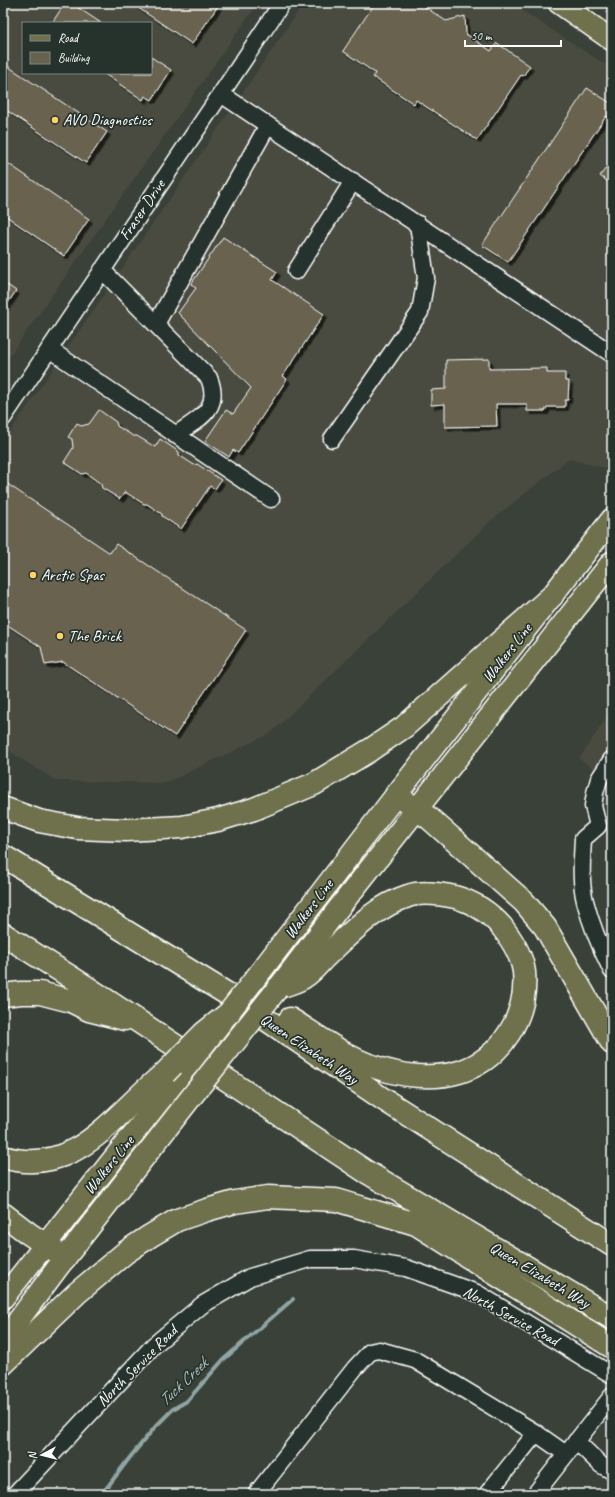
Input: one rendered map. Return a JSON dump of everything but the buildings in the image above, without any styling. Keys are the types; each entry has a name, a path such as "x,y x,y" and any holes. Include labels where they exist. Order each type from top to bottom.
{"highway":[{"path":"3,808 39,821 77,828 126,830 182,827 218,820 254,809 314,784 370,750 404,727 552,596"},
{"path":"396,795 429,818 524,902 545,927 612,1043"},
{"name":"Queen Elizabeth Way","path":"3,856 235,1008 612,1245"},
{"path":"3,1157 33,1162 56,1159 80,1146 103,1130 165,1073 204,1033 235,1008 286,1017 354,1059 374,1067 396,1073 416,1076 438,1076 459,1072 475,1066 489,1057 501,1046 521,1010 524,988 524,970 518,952 511,938 498,922 481,908 464,900 444,895 428,894 409,896 368,916 304,977 278,988"},
{"name":"Queen Elizabeth Way","path":"3,934 91,990 365,1171 612,1318"},
{"path":"3,995 40,993 71,1001 89,1010 132,1021 365,1171"},
{"path":"3,1364 20,1345 77,1292 126,1252 150,1236 177,1220 207,1210 235,1202 268,1197 336,1200 416,1224 612,1347"},
{"path":"3,1214 65,1258"}],"main road":[{"path":"559,3 612,40"},
{"name":"Walkers Line","path":"3,1298 235,1008 261,971 396,795 612,519"},
{"name":"Walkers Line","path":"3,1341 65,1258 612,562"}],"street":[{"name":"Fraser Drive","path":"3,418 282,3"},
{"path":"221,94 612,354"},
{"path":"156,324 268,125"},
{"path":"296,271 353,181"},
{"path":"332,440 420,312 426,278 418,224"},
{"path":"102,270 209,378 213,388 212,400 207,413 175,435"},
{"path":"49,349 271,499"},
{"path":"611,761 598,779 593,806 598,826 583,839 582,868 585,900 602,950 611,968"},
{"name":"North Service Road","path":"16,1494 154,1345 202,1305 250,1277 310,1259 354,1259 406,1268 477,1294 612,1375"},
{"path":"256,1494 355,1368 370,1352 379,1350 415,1360 536,1433 566,1454"},
{"path":"535,1494 612,1396"},
{"path":"487,1494 536,1433"},
{"path":"576,1441 601,1465 612,1470"}],"shaded area":[{"path":"3,3 258,3 3,365"},
{"path":"304,3 511,3 612,69 612,470 569,459 493,519 271,733 166,783 56,781 3,747 3,442"},
{"path":"612,709 612,782 579,759"}],"waterway":[{"name":"Tuck Creek","path":"102,1494 156,1426 173,1409 187,1401 223,1360 293,1299"}],"place":[{"name":"AVO Diagnostics","path":"55,120"},
{"name":"Arctic Spas","path":"33,575"},
{"name":"The Brick","path":"60,636"}]}
